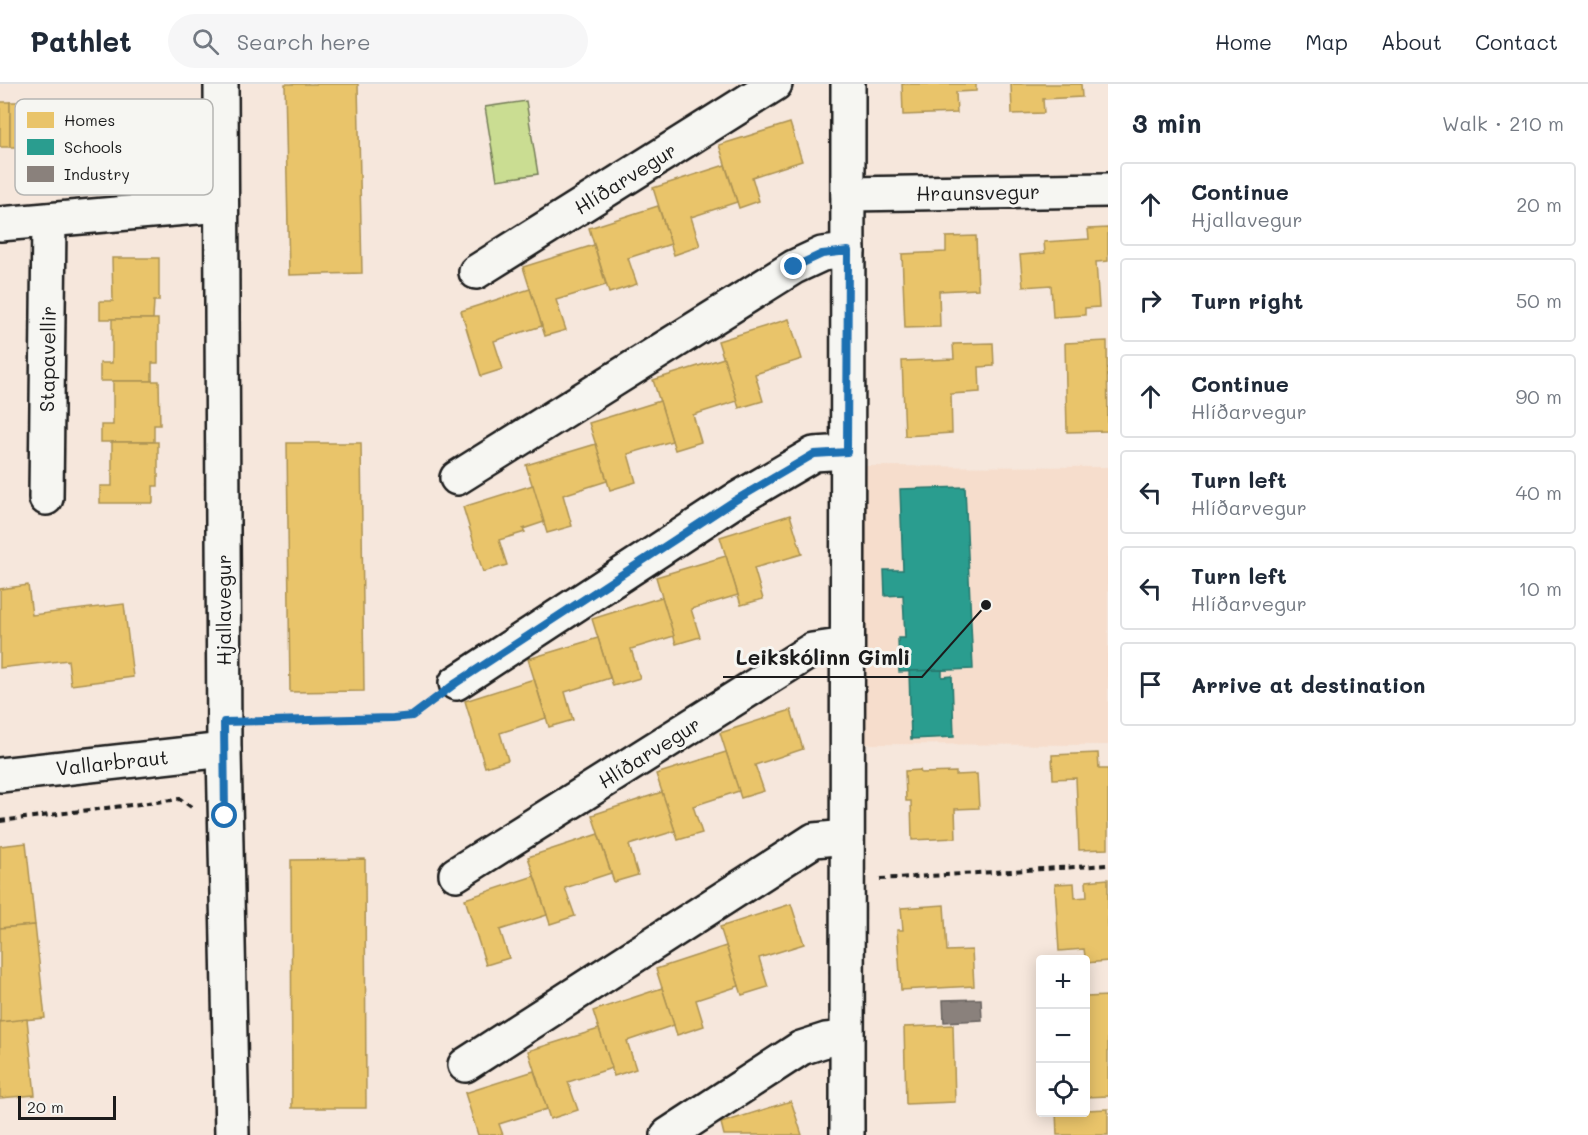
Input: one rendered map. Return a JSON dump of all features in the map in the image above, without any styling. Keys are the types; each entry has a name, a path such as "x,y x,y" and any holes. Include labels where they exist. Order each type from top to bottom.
{"street":[{"name":"Hjallavegur","path":"220,84 224,736 232,1135"},
{"name":"Hlíðarvegur","path":"476,272 775,84"},
{"path":"847,1135 848,84"},
{"name":"Hraunsvegur","path":"848,194 1108,190"},
{"path":"0,224 221,205"},
{"name":"Stapavellir","path":"46,498 49,220"},
{"path":"457,478 794,267 822,254 848,251"},
{"path":"456,683 734,501 814,454 847,452"},
{"name":"Hlíðarvegur","path":"456,874 812,650 847,645"},
{"name":"Vallarbraut","path":"0,775 224,736"},
{"path":"465,1065 814,840 847,837"},
{"path":"668,1135 801,1048 826,1040 846,1038"}],"path":[{"path":"224,736 412,716 456,683"},
{"path":"0,821 180,800 206,817 225,816"},
{"path":"847,881 1108,865"}],"shaded area":[{"path":"864,466 1108,467 1108,745 863,744"}],"green space":[{"path":"526,101 538,174 497,180 485,107"}],"building: Homes":[{"path":"285,84 358,84 362,273 289,275"},
{"path":"902,84 976,84 976,91 956,92 957,113 903,115"},
{"path":"1011,84 1081,84 1082,97 1043,99 1044,113 1012,114"},
{"path":"0,102 10,102 10,147 0,147"},
{"path":"10,102 15,102 15,147 10,147"},
{"path":"790,123 802,161 752,177 759,201 739,208 719,145"},
{"path":"725,165 737,202 691,217 700,246 674,255 653,188"},
{"path":"658,206 671,244 628,258 637,284 609,293 589,228"},
{"path":"1108,228 1108,261 1096,262 1099,307 1085,308 1085,315 1053,317 1051,285 1023,287 1020,255 1045,253 1044,242 1089,239 1088,229"},
{"path":"976,236 978,289 939,291 940,327 905,328 902,254 946,252 946,237"},
{"path":"594,245 606,285 556,300 566,330 545,336 523,267"},
{"path":"112,258 159,258 159,301 154,301 153,319 100,319 100,301 113,301"},
{"path":"530,289 542,326 494,341 503,369 481,376 461,311"},
{"path":"112,319 158,319 158,363 152,363 152,381 100,381 100,363 112,363"},
{"path":"789,319 802,359 755,374 763,401 739,408 718,341"},
{"path":"1107,341 1108,431 1067,432 1065,343"},
{"path":"993,343 994,366 979,367 980,392 951,394 952,433 905,436 902,361 954,359 953,344"},
{"path":"724,358 737,401 693,415 701,442 675,450 653,380"},
{"path":"113,381 159,381 160,425 154,425 154,442 101,442 101,425 113,425"},
{"path":"660,401 672,441 628,454 636,482 610,490 589,423"},
{"path":"112,442 158,442 158,486 153,486 153,503 100,503 100,486 112,486"},
{"path":"287,443 361,443 364,691 290,692"},
{"path":"596,444 607,481 563,495 572,526 547,533 526,465"},
{"path":"533,485 544,522 523,529 525,532 499,540 507,565 483,572 463,507"},
{"path":"790,515 802,554 754,568 763,599 741,605 720,537"},
{"path":"726,556 738,595 691,609 700,637 676,644 656,577"},
{"path":"28,585 32,615 124,604 133,677 71,685 68,660 0,668 0,589"},
{"path":"662,597 674,636 631,649 640,678 613,686 592,619"},
{"path":"598,638 610,678 565,692 573,720 549,727 528,659"},
{"path":"534,679 546,718 500,733 508,760 485,767 465,701"},
{"path":"791,710 803,749 755,765 764,791 741,798 720,733"},
{"path":"726,752 739,791 693,806 702,833 678,840 656,774"},
{"path":"1098,753 1099,769 1108,769 1108,849 1079,850 1076,778 1053,779 1052,755"},
{"path":"920,770 921,773 977,774 979,808 955,809 956,838 912,840 911,801 906,801 905,771"},
{"path":"662,792 675,831 629,845 638,875 614,882 592,815"},
{"path":"598,834 611,873 565,888 575,916 550,924 528,857"},
{"path":"26,843 35,925 0,928 0,846"},
{"path":"365,859 366,1108 292,1108 291,860"},
{"path":"534,876 547,915 500,930 509,958 486,965 465,899"},
{"path":"1108,879 1108,961 1090,963 1090,955 1085,955 1084,949 1059,951 1055,884 1074,883 1075,898 1087,897 1086,881"},
{"path":"791,904 804,944 759,958 768,987 742,995 720,927"},
{"path":"944,905 947,951 972,950 974,986 901,990 897,930 903,930 901,908"},
{"path":"35,925 45,1018 0,1022 0,928"},
{"path":"726,946 739,986 696,1000 704,1026 677,1035 656,969"},
{"path":"662,988 674,1025 627,1041 636,1069 614,1076 593,1011"},
{"path":"1108,996 1108,1096 1090,1097 1090,997"},
{"path":"27,1019 35,1095 0,1098 0,1022"},
{"path":"953,1025 955,1102 906,1104 904,1027"},
{"path":"599,1029 612,1068 568,1082 578,1110 550,1119 528,1051"},
{"path":"534,1071 547,1109 499,1124 503,1135 478,1135 465,1093"},
{"path":"791,1101 802,1135 724,1135 721,1123"},
{"path":"1108,1109 1108,1135 1057,1135 1056,1117 1090,1117 1090,1110"}],"building: Schools":[{"path":"965,487 973,669 899,672 898,638 905,638 903,595 885,596 884,570 903,570 900,489"},
{"path":"942,670 942,677 952,676 954,737 911,739 909,671"}],"building: Industry":[{"path":"981,999 982,1020 944,1022 943,1000"}],"place":[{"name":"Leikskólinn Gimli","path":"986,605"}],"route":[{"path":"225,816 224,722 412,716 456,683 734,501 814,454 847,452 848,251 822,254 794,267"}]}
